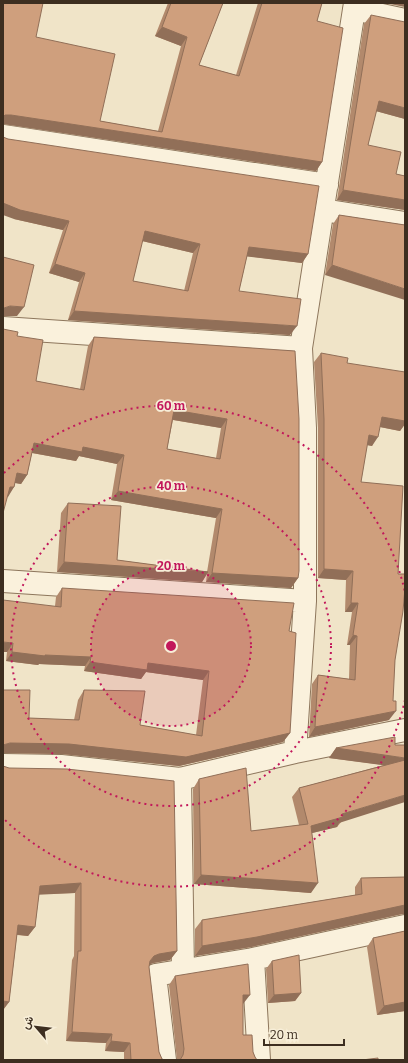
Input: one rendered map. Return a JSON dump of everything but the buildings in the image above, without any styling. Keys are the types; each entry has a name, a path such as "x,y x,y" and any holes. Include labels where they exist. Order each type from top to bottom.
{"street":[{"path":"295,752 304,601 305,428 301,348 354,6 405,20"},
{"path":"3,136 327,185"},
{"path":"323,210 405,223"},
{"path":"3,328 301,348"},
{"path":"3,581 304,601"},
{"path":"3,766 61,766 180,779 295,752 405,730"},
{"path":"180,779 183,970"},
{"path":"165,1060 155,975 253,959 405,926"},
{"path":"253,959 260,1060"}]}
